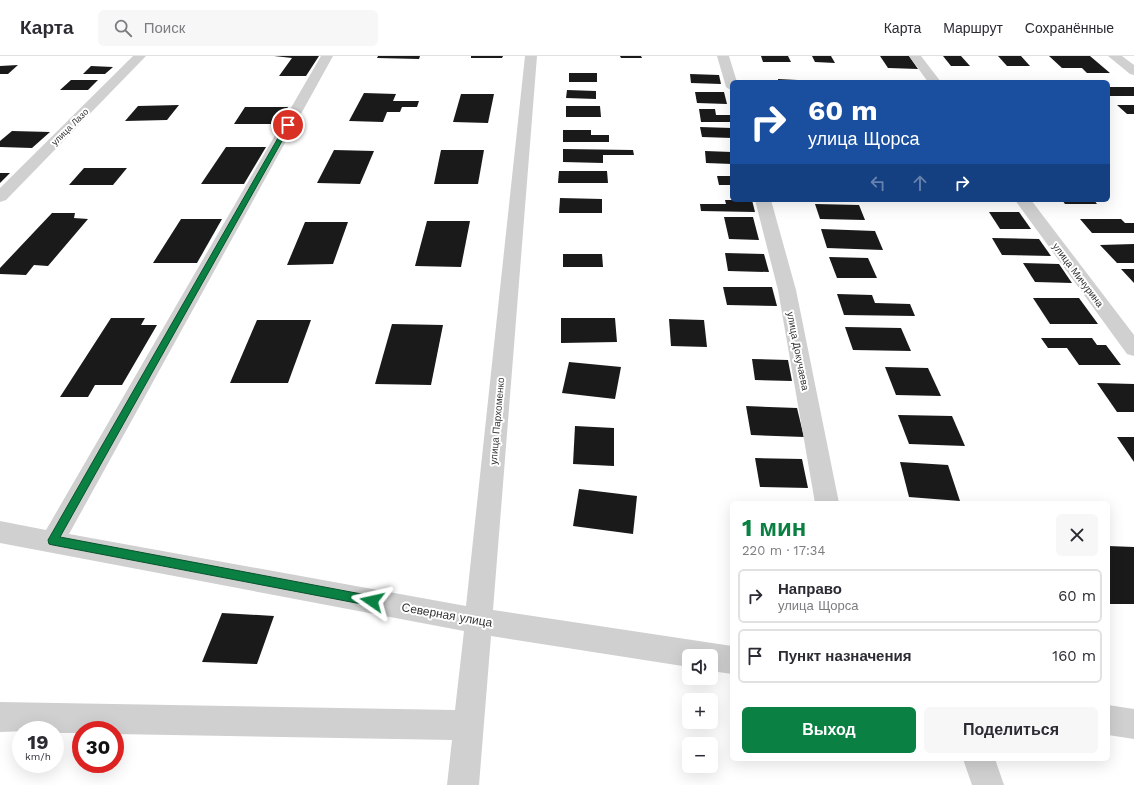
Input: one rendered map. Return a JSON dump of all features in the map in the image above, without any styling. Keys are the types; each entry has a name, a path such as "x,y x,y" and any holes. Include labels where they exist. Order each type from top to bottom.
{"street":[{"name":"улица Лазо","path":"0,197 140,56"},
{"path":"53,540 327,56"},
{"name":"улица Пархоменко","path":"463,785 531,56"},
{"path":"723,56 730,80"},
{"path":"915,56 933,80"},
{"path":"1114,56 1134,72"},
{"name":"улица Докучаева","path":"764,202 787,290 827,501"},
{"name":"улица Мичурина","path":"1024,202 1134,349"},
{"name":"Северная улица","path":"0,532 53,540 479,621 682,652"},
{"path":"718,658 730,660"},
{"path":"0,717 469,725"},
{"path":"1110,720 1134,724"},
{"path":"980,761 988,785"}],"building":[{"path":"274,56 319,56 306,76 279,76 292,58"},
{"path":"378,56 420,56 419,59 377,58"},
{"path":"471,56 503,56 502,58 471,58"},
{"path":"620,56 641,56 642,58 621,58"},
{"path":"761,56 788,56 791,62 763,62"},
{"path":"812,56 831,56 835,63 815,62"},
{"path":"880,56 909,56 918,69 888,68"},
{"path":"943,56 961,56 970,66 951,66"},
{"path":"998,56 1021,56 1030,66 1007,66"},
{"path":"1049,56 1090,56 1110,73 1087,73 1082,68 1062,68"},
{"path":"18,65 8,74 0,74 0,66"},
{"path":"91,66 113,67 105,74 83,74"},
{"path":"569,73 597,73 597,82 569,82"},
{"path":"690,74 719,75 721,84 691,83"},
{"path":"71,80 98,80 88,90 60,90"},
{"path":"1110,87 1134,87 1134,96 1110,96"},
{"path":"567,90 596,91 596,99 566,98"},
{"path":"695,92 724,92 727,104 697,103"},
{"path":"364,93 396,94 393,101 419,101 417,107 402,107 400,112 387,112 383,122 349,121"},
{"path":"461,94 494,94 488,123 453,122"},
{"path":"179,105 167,120 125,121 138,106"},
{"path":"1117,105 1134,105 1134,114 1127,114"},
{"path":"566,106 600,106 601,117 566,117"},
{"path":"245,107 288,107 280,120 273,120 271,124 234,124"},
{"path":"699,109 715,109 716,115 730,115 730,122 701,122"},
{"path":"700,127 730,128 730,138 702,137"},
{"path":"563,130 591,130 591,135 609,135 609,142 563,142"},
{"path":"12,131 50,132 32,148 0,147 0,141"},
{"path":"226,147 266,147 244,184 201,184"},
{"path":"563,149 633,150 634,155 603,155 603,163 563,162"},
{"path":"334,150 374,151 360,184 317,183"},
{"path":"441,150 484,150 478,184 434,184"},
{"path":"705,151 730,152 730,164 706,163"},
{"path":"84,168 127,168 113,185 69,185"},
{"path":"559,171 607,171 608,183 558,183"},
{"path":"0,173 10,173 0,183"},
{"path":"717,176 730,176 730,185 719,185"},
{"path":"560,198 602,199 602,213 559,213"},
{"path":"725,200 730,200 730,202 752,202 755,212 701,211 700,204 726,204"},
{"path":"1064,202 1096,202 1097,204 1065,204"},
{"path":"815,204 859,205 865,220 820,219"},
{"path":"989,212 1019,212 1031,229 1000,229"},
{"path":"52,213 75,213 74,218 88,219 48,266 34,265 26,275 0,274 0,268"},
{"path":"724,217 753,217 759,240 729,239"},
{"path":"181,219 222,219 197,263 153,263"},
{"path":"1080,219 1121,219 1125,223 1134,223 1134,233 1092,233"},
{"path":"427,221 470,221 461,267 415,266"},
{"path":"305,222 348,222 333,264 287,265"},
{"path":"821,229 875,231 883,250 827,248"},
{"path":"992,238 1039,239 1051,256 1002,255"},
{"path":"1134,244 1134,263 1117,263 1100,245"},
{"path":"725,253 764,254 769,272 728,271"},
{"path":"563,254 602,254 603,267 563,267"},
{"path":"829,257 868,258 877,278 837,278"},
{"path":"1023,263 1059,264 1072,283 1035,282"},
{"path":"1121,269 1134,269 1134,283"},
{"path":"723,287 772,287 777,306 727,305"},
{"path":"837,294 872,295 875,303 910,304 915,316 844,315"},
{"path":"1033,298 1079,298 1098,324 1050,324"},
{"path":"111,318 145,318 141,325 157,325 122,385 95,385 88,397 60,397"},
{"path":"561,318 615,318 617,342 561,343"},
{"path":"669,319 704,320 707,347 671,346"},
{"path":"257,320 311,320 288,383 230,383"},
{"path":"392,324 443,325 431,385 375,384"},
{"path":"845,327 901,328 911,351 853,350"},
{"path":"1041,338 1092,338 1097,345 1106,345 1121,365 1079,365 1067,348 1048,348"},
{"path":"752,359 788,360 792,381 755,380"},
{"path":"569,362 621,367 615,399 562,393"},
{"path":"885,367 928,368 941,396 896,395"},
{"path":"1097,383 1134,384 1134,412 1117,412"},
{"path":"746,406 797,408 804,437 751,435"},
{"path":"898,415 952,416 965,446 909,444"},
{"path":"575,426 614,428 614,466 573,464"},
{"path":"1117,437 1134,437 1134,462"},
{"path":"755,458 802,459 808,488 760,487"},
{"path":"900,462 948,465 960,501 909,497"},
{"path":"579,489 637,496 633,534 573,526"},
{"path":"1110,546 1134,547 1134,604 1110,604"},
{"path":"222,613 274,616 257,664 202,662"}],"route":[{"path":"288,125 53,540 372,601"}]}
